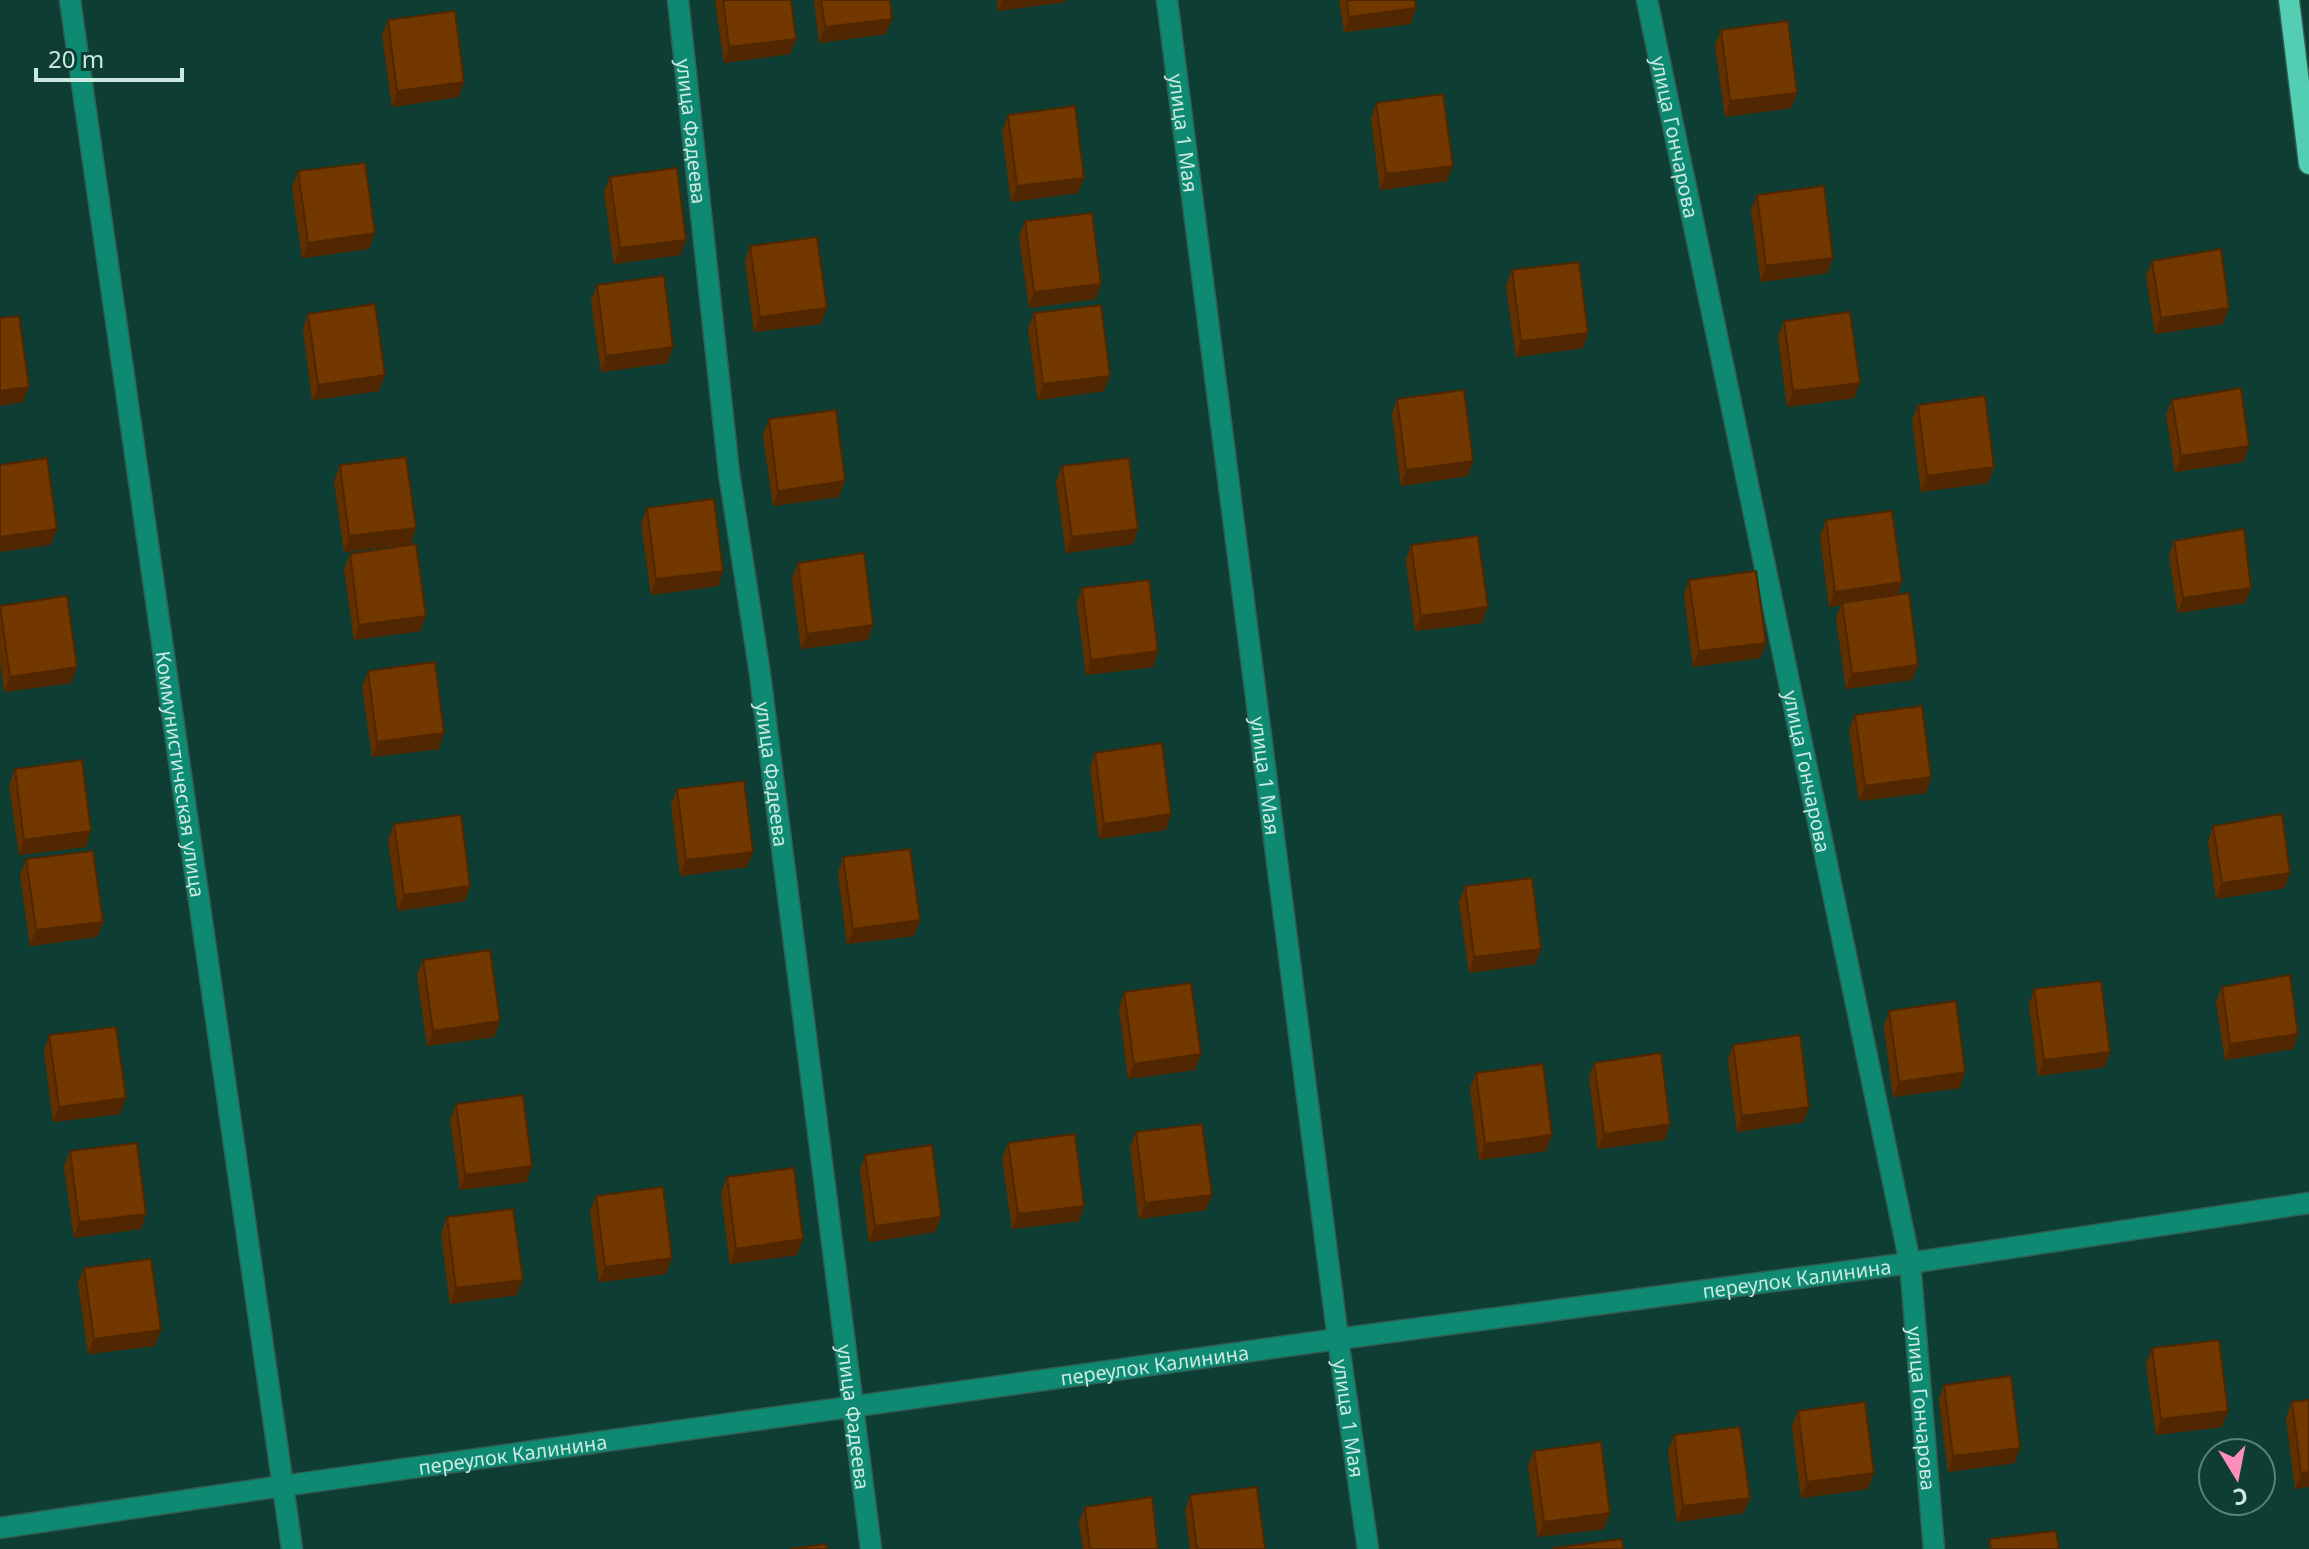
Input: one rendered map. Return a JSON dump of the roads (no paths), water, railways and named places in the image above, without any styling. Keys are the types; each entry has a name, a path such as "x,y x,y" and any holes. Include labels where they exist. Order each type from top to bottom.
{"main road":[{"path":"2289,0 2309,164"}],"street":[{"name":"Коммунистическая улица","path":"70,0 292,1549"},
{"name":"улица Фадеева","path":"678,0 729,473 759,667 871,1549"},
{"name":"улица 1 Мая","path":"1167,0 1338,1339 1368,1549"},
{"name":"улица Гончарова","path":"1647,0 1910,1263 1934,1549"},
{"name":"переулок Калинина","path":"0,1528 1338,1339 1910,1263 2309,1203"}]}
